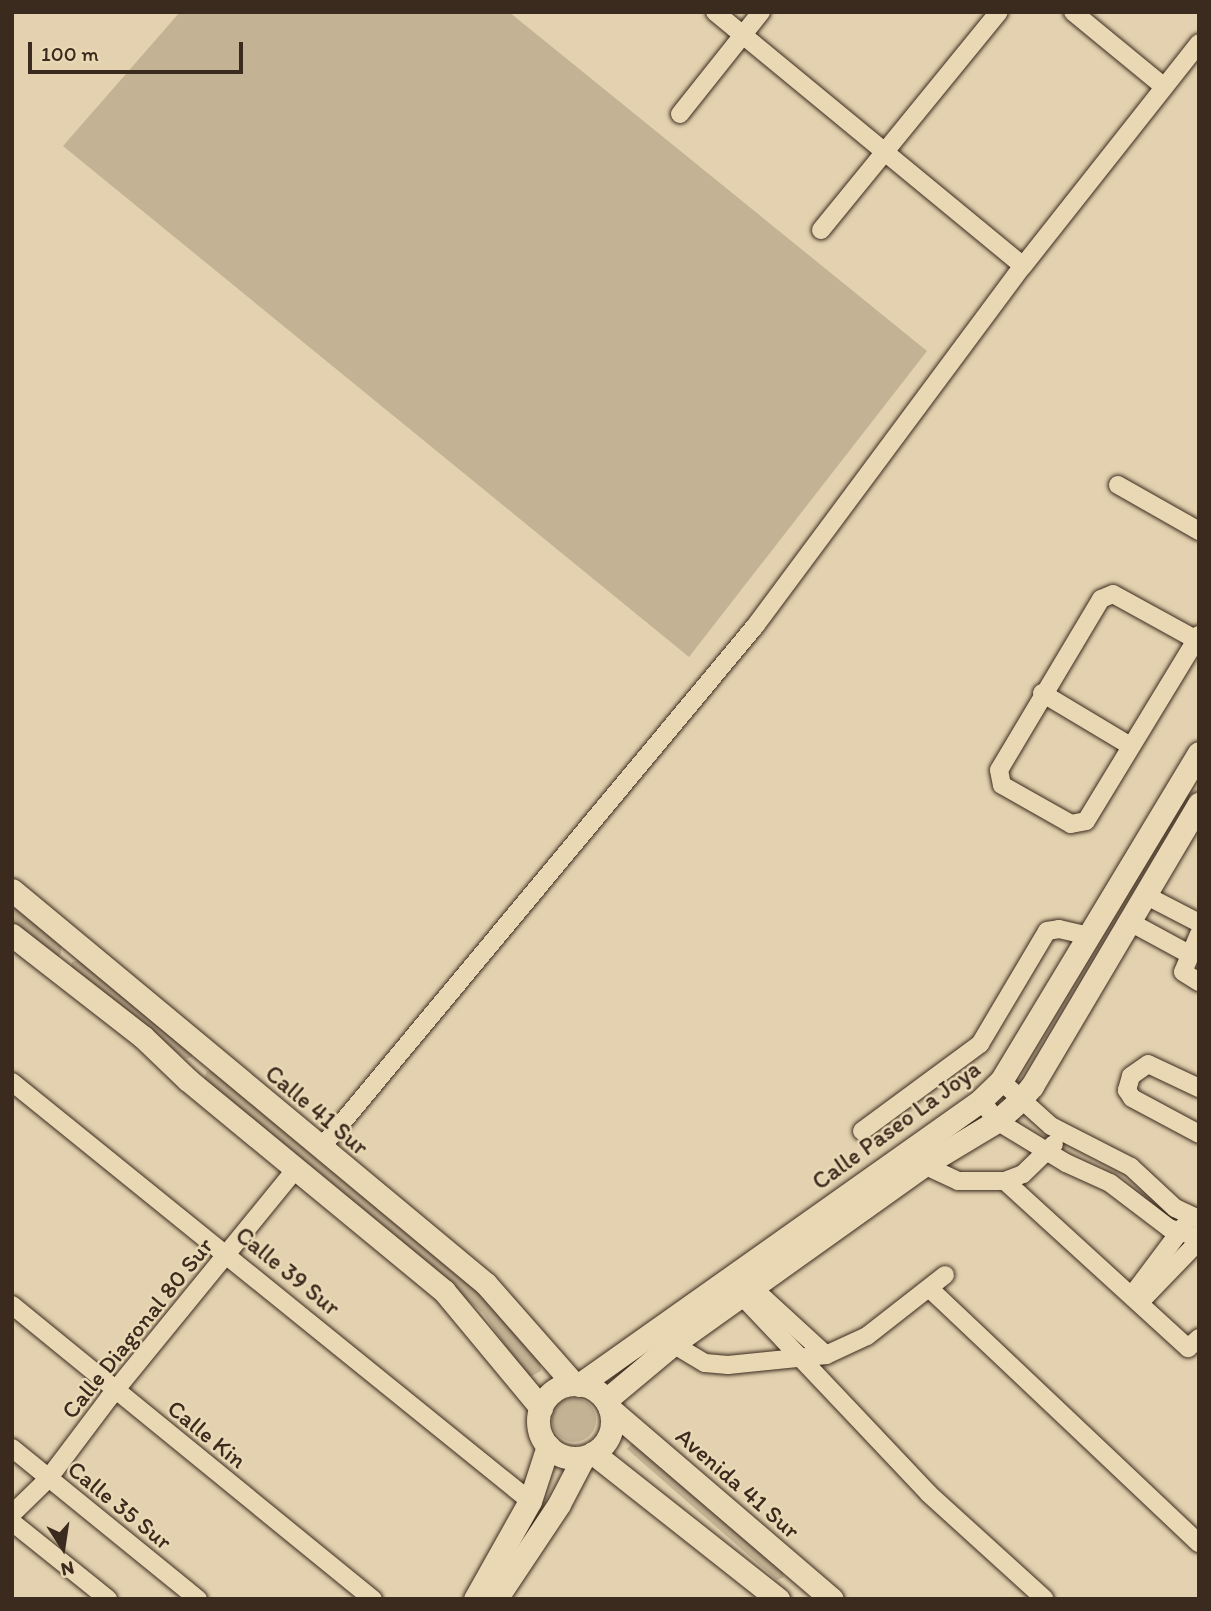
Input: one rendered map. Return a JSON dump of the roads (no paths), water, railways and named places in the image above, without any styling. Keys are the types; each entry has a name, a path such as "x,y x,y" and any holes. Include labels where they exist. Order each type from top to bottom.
{"main road":[{"name":"Calle Paseo La Joya","path":"577,1384 981,1100 1001,1082 1199,753"},
{"name":"Calle Paseo La Joya","path":"608,1404 673,1344 924,1165 996,1121 1019,1101 1032,1086 1199,804"},
{"name":"Calle 41 Sur","path":"12,890 486,1284 577,1384"},
{"path":"12,936 143,1037 443,1291 541,1408"},
{"path":"57,972 80,945"},
{"path":"496,1599 588,1456 610,1435 608,1404 577,1384 552,1392 541,1408 538,1425 548,1446 558,1454 588,1456 778,1599"},
{"name":"Avenida 41 Sur","path":"608,1404 832,1599"},
{"path":"474,1599 530,1501 548,1446"},
{"path":"784,1599 807,1576"}],"street":[{"path":"715,12 1023,266"},
{"path":"680,114 761,12"},
{"path":"821,230 999,12"},
{"path":"1073,12 1163,86"},
{"path":"321,1148 756,625 1023,266 1199,43"},
{"path":"1118,485 1199,531"},
{"path":"1113,594 1196,636 1086,821 1079,825 1002,785 999,770 1042,693 1107,595 1113,594"},
{"path":"1042,693 1129,745"},
{"path":"1145,895 1199,923"},
{"path":"1130,922 1189,954"},
{"path":"862,1131 980,1044 1047,931 1059,929 1088,936"},
{"path":"1199,934 1183,972 1199,982"},
{"path":"1199,1088 1148,1064 1130,1076 1127,1090 1132,1098 1199,1134"},
{"name":"Calle 39 Sur","path":"12,1082 230,1254 530,1501"},
{"path":"1001,1082 1019,1101 1062,1132 1131,1167 1175,1208 1197,1214 1179,1233 1137,1297"},
{"path":"981,1100 996,1121 1049,1153 1110,1183 1179,1233 1199,1240 1137,1297"},
{"path":"924,1165 958,1181 1005,1181 1023,1174 1049,1153 1062,1132"},
{"name":"Calle Diagonal 80 Sur","path":"12,1514 48,1479 115,1391 230,1254 296,1169"},
{"path":"1005,1181 1137,1297 1188,1348 1199,1338"},
{"path":"673,1344 705,1363 804,1359 826,1355 867,1336 945,1275"},
{"path":"930,1289 1199,1543"},
{"path":"747,1292 826,1355"},
{"path":"747,1292 804,1359 929,1494 1045,1599"},
{"name":"Calle Kin","path":"12,1306 373,1599"},
{"name":"Calle 35 Sur","path":"12,1448 198,1599"},
{"path":"12,1522 108,1599"}]}
